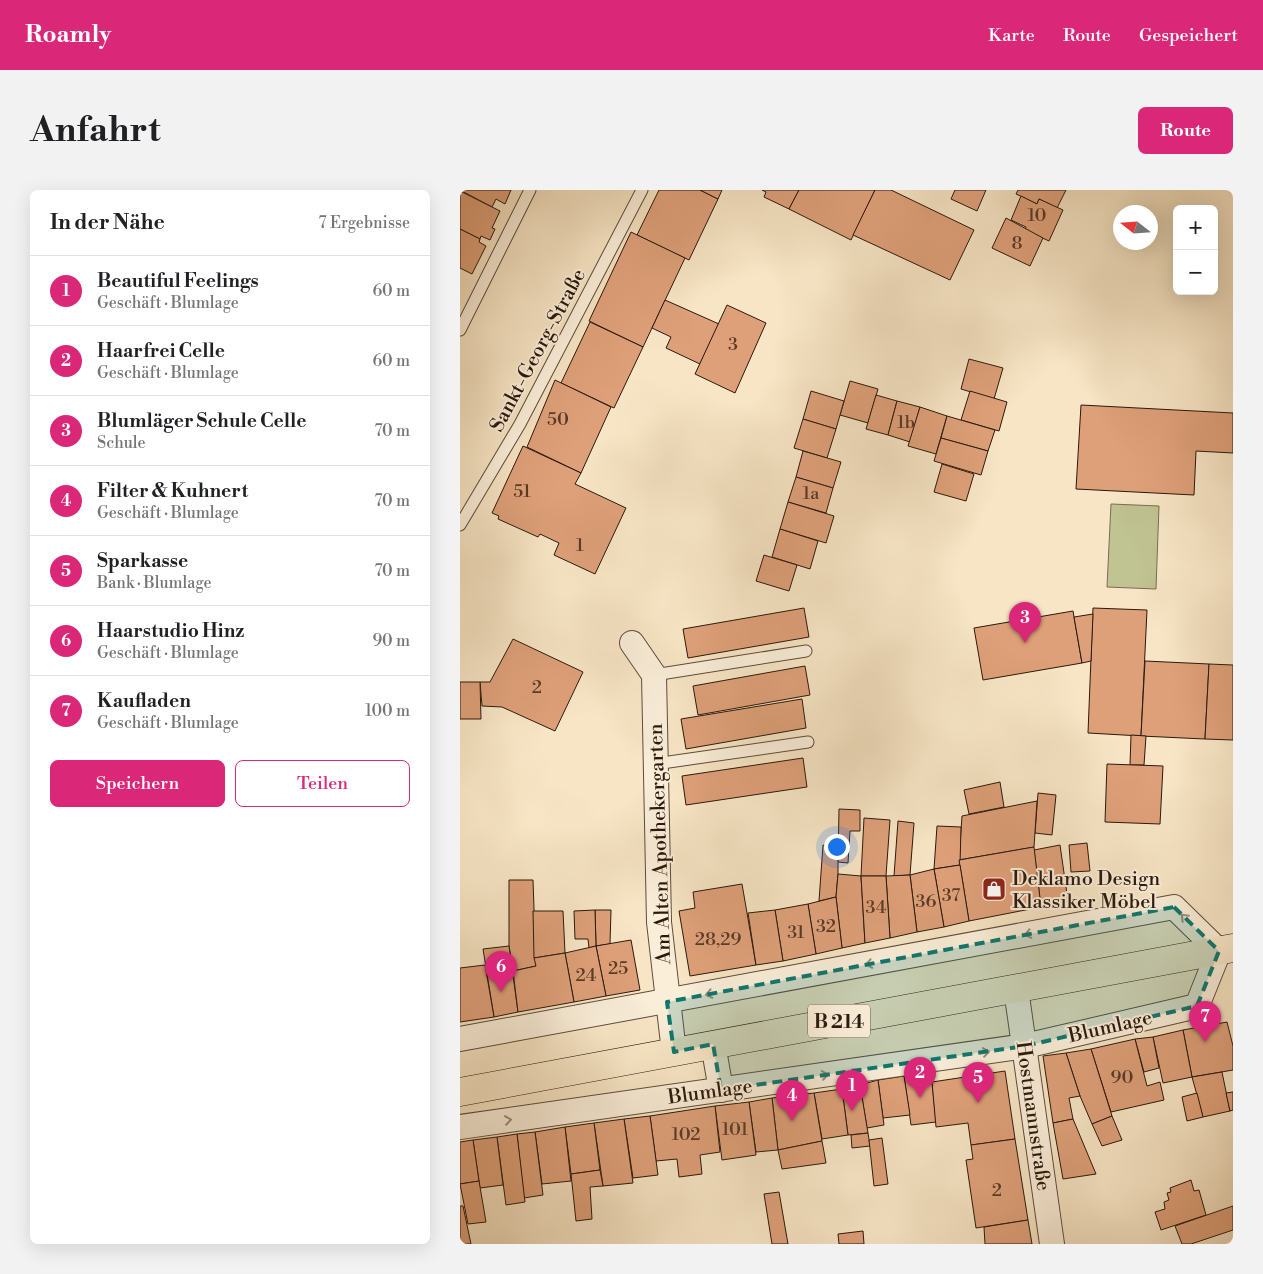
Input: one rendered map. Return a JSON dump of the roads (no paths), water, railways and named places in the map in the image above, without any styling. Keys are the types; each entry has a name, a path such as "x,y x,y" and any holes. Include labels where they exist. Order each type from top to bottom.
{"main road":[{"name":"B 214","path":"460,1092 1226,950"}],"street":[{"path":"632,643 654,675"},
{"name":"Am Alten Apothekergarten","path":"654,675 659,922 674,1052"},
{"path":"460,1039 1174,907 1226,950"},
{"name":"Blumlage","path":"460,1127 1025,1046 1196,1006 1226,950"},
{"name":"Hostmannstraße","path":"1016,989 1052,1244"},
{"path":"713,1044 721,1090"}],"lane":[{"path":"460,330 530,190"},
{"name":"Sankt-Georg-Straße","path":"460,525 520,424 642,190"},
{"path":"654,675 806,651"},
{"path":"655,764 808,742"}],"place":[{"name":"Blumläger Schule Celle","path":"1025,643"},
{"name":"Deklamo Design Klassiker Möbel","path":"994,889"},
{"name":"Haarstudio Hinz","path":"501,992"},
{"name":"Kaufladen","path":"1205,1042"},
{"name":"Haarfrei Celle","path":"920,1098"},
{"name":"Sparkasse","path":"978,1103"},
{"name":"Beautiful Feelings","path":"852,1111"},
{"name":"Filter & Kuhnert","path":"792,1121"}]}
